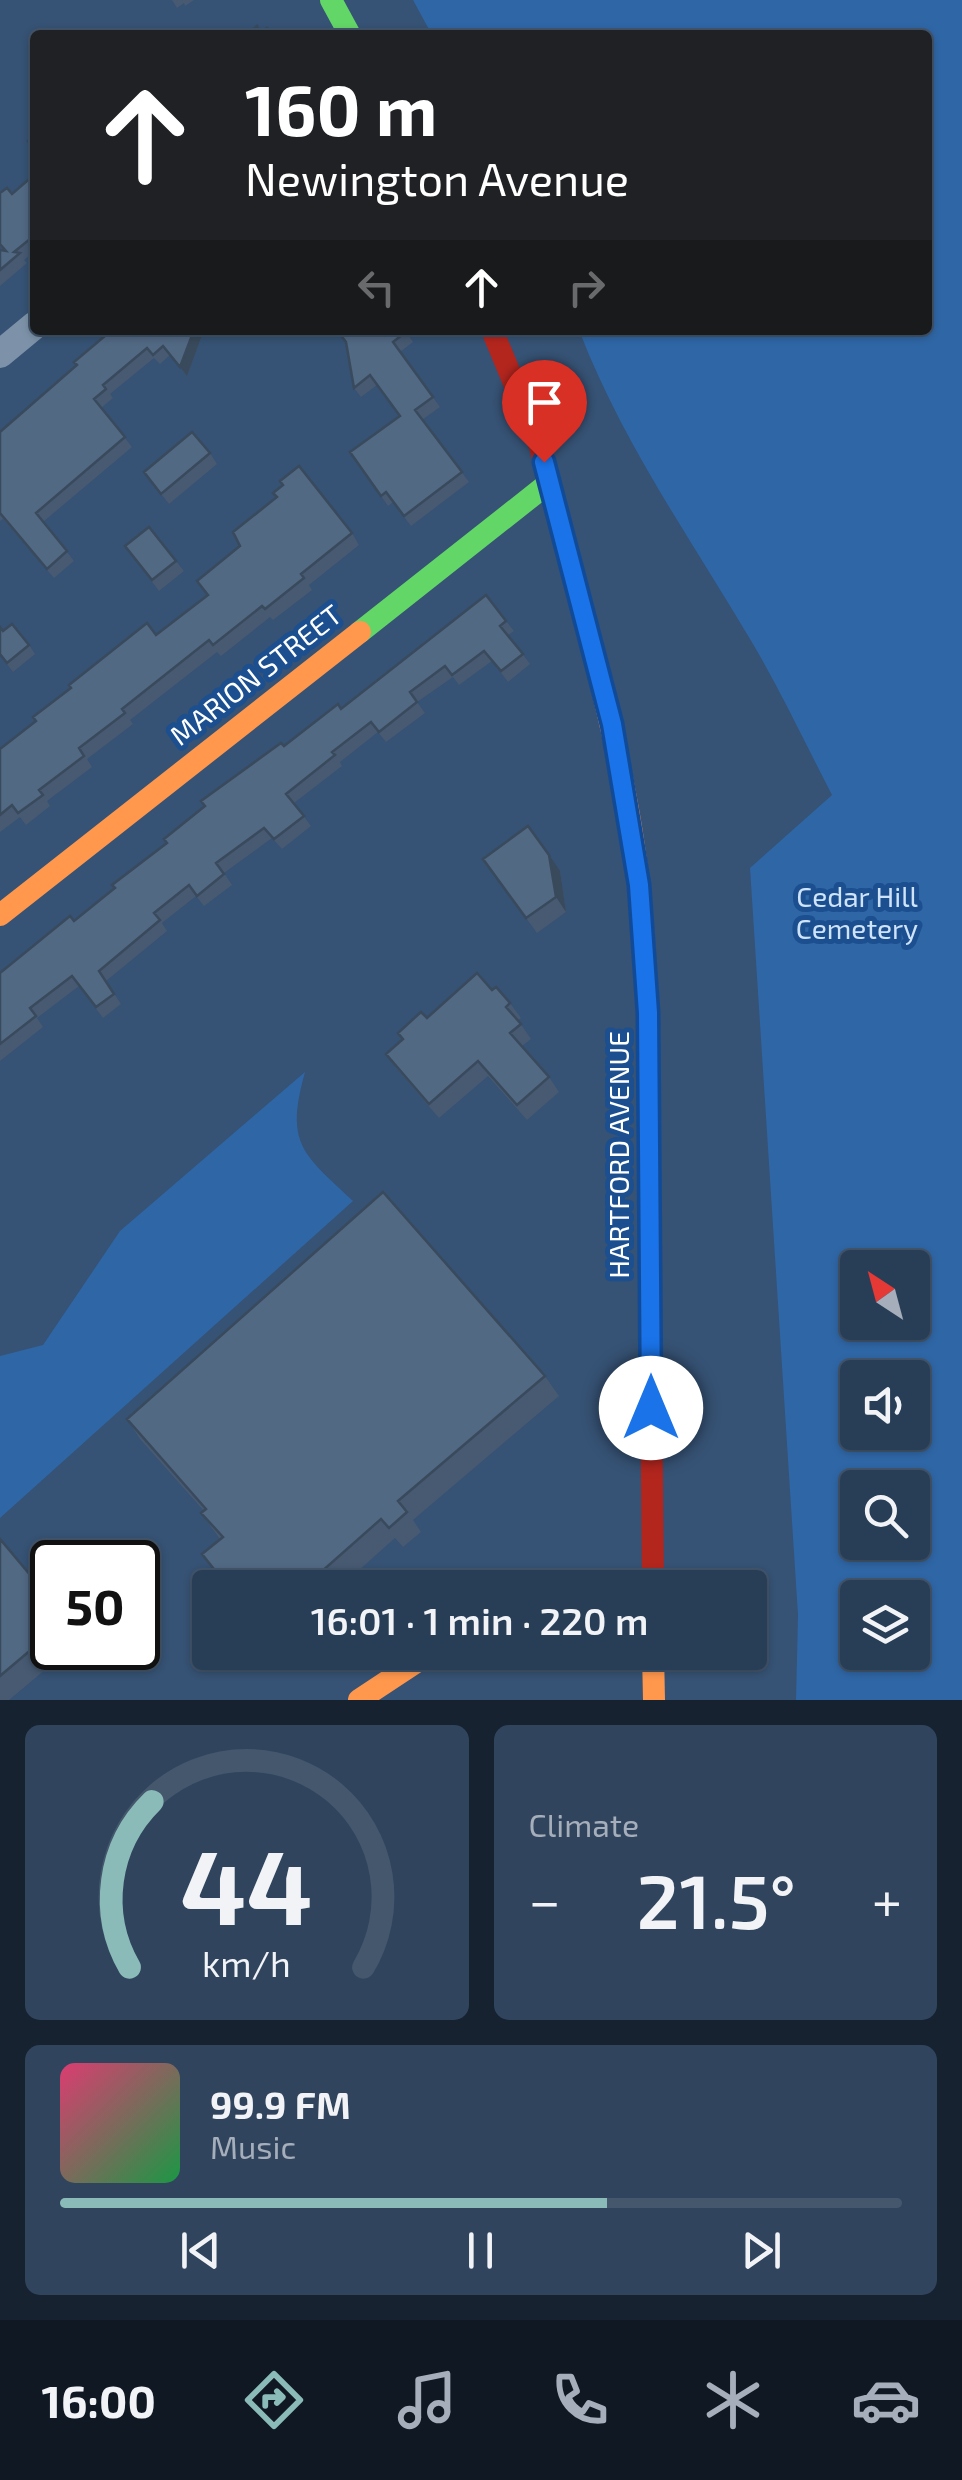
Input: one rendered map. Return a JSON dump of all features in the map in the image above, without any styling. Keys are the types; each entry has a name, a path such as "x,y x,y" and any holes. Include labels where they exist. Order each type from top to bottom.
{"main road":[{"path":"332,0 347,30"},
{"name":"HARTFORD AVENUE","path":"494,335 539,443 550,482 612,724 639,885 648,1013 652,1570"},
{"name":"MARION STREET","path":"0,915 550,482"},
{"path":"360,1700 405,1670"},
{"path":"653,1670 654,1700"}],"street":[{"path":"0,354 30,329"}],"green space":[{"name":"Cedar Hill Cemetery","path":"413,0 962,0 962,1700 796,1700 798,1615 750,868 832,795 761,658 615,410 581,335 932,335 932,30 429,30"},
{"path":"305,1072 297,1116 302,1146 321,1171 353,1201 0,1518 0,1356 43,1345 120,1231"}],"building":[{"path":"30,178 30,239 0,270 0,250 6,251 0,244 0,193 7,188 12,194"},
{"path":"106,335 192,335 180,367 163,346 153,355 147,348 103,385 106,389 94,399 125,437 36,513 67,551 47,569 0,513 0,432 77,365 74,362"},
{"path":"341,335 402,335 393,342 433,397 415,410 462,472 404,516 386,492 381,496 350,452 400,416 370,375 354,388 346,342"},
{"path":"192,432 210,453 161,494 144,472"},
{"path":"299,466 352,533 265,609 262,606 213,645 209,640 122,709 125,713 79,748 84,756 39,790 43,795 18,813 12,805 0,815 0,749 36,721 33,717 71,688 69,685 147,623 156,635 208,595 197,581 240,546 233,532 277,497 273,493 283,485 280,481"},
{"path":"149,527 176,561 152,580 125,546"},
{"path":"486,595 506,621 500,626 523,654 501,671 484,651 452,675 445,666 410,692 417,702 379,732 371,722 286,794 304,816 274,839 264,828 216,863 224,874 197,896 189,885 154,913 160,920 99,971 114,994 96,1007 72,976 30,1008 36,1016 0,1044 0,973 70,916 74,921 115,888 112,885 167,843 164,839 205,806 201,801 281,743 284,746 338,704 341,709"},
{"path":"12,624 29,645 7,663 0,654 0,627 3,631"},
{"path":"528,826 549,855 556,897 526,918 483,859"},
{"path":"477,973 510,1003 506,1007 521,1024 510,1033 549,1077 517,1105 478,1061 429,1104 386,1054 403,1039 398,1033 421,1012 427,1018"},
{"path":"383,1192 545,1376 398,1501 407,1512 389,1528 381,1519 323,1570 215,1570 202,1554 223,1537 201,1513 206,1509 127,1419"},
{"path":"0,1539 30,1575 30,1651 0,1676"}],"traffic: fast":[{"path":"331,0 347,30"},
{"path":"360,632 550,482"}],"traffic: slow":[{"path":"586,623 624,787 639,887 647,991 649,1164"},
{"path":"0,915 360,632"},
{"path":"359,1700 404,1670"},
{"path":"653,1670 654,1700"}],"traffic: jam":[{"path":"494,335 539,443 586,623"},
{"path":"649,1164 653,1570"}],"route":[{"path":"544,462 612,724 639,885 648,1013 651,1408"}]}
